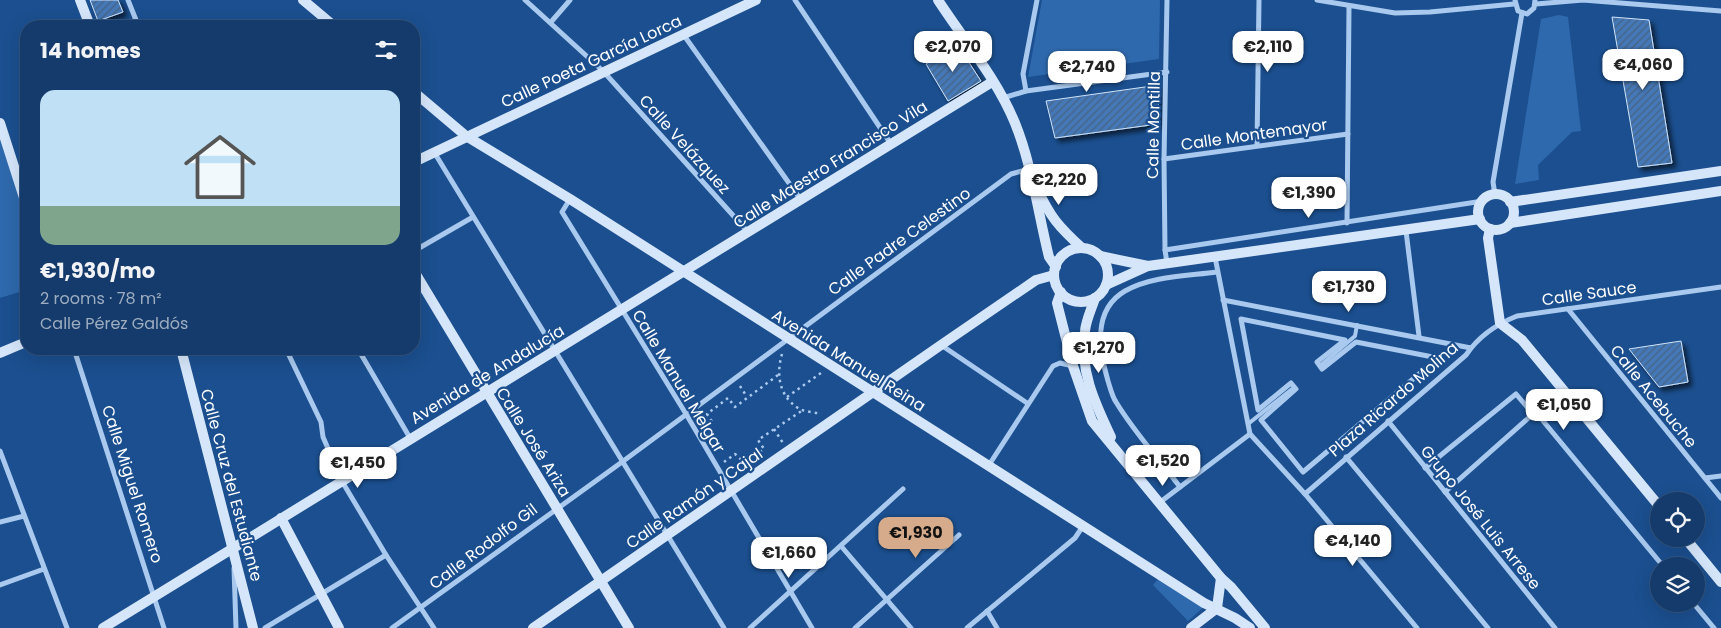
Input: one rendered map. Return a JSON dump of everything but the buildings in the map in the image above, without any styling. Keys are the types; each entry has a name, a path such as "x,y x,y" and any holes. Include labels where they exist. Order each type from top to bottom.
{"street":[{"path":"80,0 88,20"},
{"path":"128,0 136,20"},
{"path":"303,0 327,20"},
{"name":"Calle Velázquez","path":"525,0 603,71 748,233"},
{"path":"551,22 570,0"},
{"name":"Calle Poeta García Lorca","path":"420,159 756,0"},
{"path":"795,0 891,145"},
{"path":"938,0 1003,98 1015,123 1029,169 1049,257 1055,271 1060,292 1057,303 1073,366 1092,421 1221,578 1232,587 1265,628"},
{"path":"1026,90 1023,74 1037,0"},
{"name":"Calle Montilla","path":"1166,262 1164,159 1167,0"},
{"path":"1257,145 1259,0"},
{"path":"1317,0 1349,7 1395,13 1515,2 1522,14 1493,182 1495,195"},
{"path":"1522,14 1531,12 1536,2 1592,1 1721,11"},
{"path":"1347,223 1349,7"},
{"path":"683,34 802,201"},
{"path":"1003,98 1026,90 1167,72"},
{"name":"Calle Maestro Francisco Vila","path":"682,271 802,201 992,82"},
{"name":"Avenida Manuel Reina","path":"420,97 466,136 570,199 1204,603 1217,608 1250,628"},
{"path":"0,123 20,185"},
{"name":"Calle Montemayor","path":"1164,159 1348,134"},
{"path":"434,152 724,628"},
{"path":"1029,169 1047,209 1058,227 1082,248"},
{"name":"Calle Padre Celestino","path":"734,378 1011,174 1029,169"},
{"path":"1510,202 1721,171"},
{"path":"1483,201 1479,211 1480,219 1490,229 1501,230 1510,223 1721,191"},
{"path":"1165,250 1483,201 1495,195 1501,195 1510,202 1514,212 1510,223"},
{"name":"Calle Manuel Melgar","path":"570,199 562,212 686,414 812,628"},
{"path":"420,247 473,216"},
{"path":"1115,448 1090,392 1084,361 1085,330 1095,298 1106,285 1148,266 1166,262 1480,219"},
{"path":"1490,229 1488,238 1500,323 1522,340 1650,495"},
{"path":"1406,230 1418,336"},
{"path":"1055,271 1058,261 1068,251 1082,248 1089,249 1100,256 1148,266"},
{"path":"1100,256 1107,270 1106,285"},
{"path":"1214,256 1250,434 1305,494 1417,628"},
{"name":"Avenida de Andalucía","path":"103,628 682,271"},
{"name":"Calle Ramón y Cajal","path":"533,628 871,392 1036,280 1055,271"},
{"path":"1180,487 1115,401 1103,364 1100,346 1100,325 1108,309 1123,292 1138,285 1145,282 1217,272"},
{"name":"Calle José Ariza","path":"420,281 629,628"},
{"name":"Calle Sauce","path":"1471,348 1500,323 1517,316 1721,287"},
{"path":"1060,292 1073,301 1088,301 1095,298"},
{"name":"Plaza Ricardo Molina","path":"1223,300 1418,336 1471,348 1466,355 1305,494"},
{"name":"Calle Acebuche","path":"1568,309 1721,498"},
{"name":"Plaza Ricardo Molina","path":"1241,319 1345,340 1317,362 1322,369 1356,342 1438,358 1304,472 1261,420 1296,389 1291,383 1258,410 1241,319"},
{"path":"0,353 20,345"},
{"path":"941,345 1027,403"},
{"name":"Calle Miguel Romero","path":"76,355 164,628"},
{"name":"Calle Cruz del Estudiante","path":"183,355 253,628"},
{"path":"289,355 320,422 323,437 342,480 386,555 434,628"},
{"path":"362,355 410,438"},
{"path":"989,466 1027,403 1053,366 1060,363 1073,366"},
{"name":"Calle Rodolfo Gil","path":"392,628 557,507 622,462 734,378"},
{"path":"1425,468 1516,394 1533,414 1539,416 1656,557"},
{"path":"1445,492 1533,414"},
{"name":"Grupo José Luis Arrese","path":"1388,421 1555,628"},
{"path":"1159,503 1250,434"},
{"path":"0,451 67,628"},
{"path":"1346,457 1488,628"},
{"path":"1705,478 1721,476"},
{"path":"750,628 903,489"},
{"path":"0,522 24,516"},
{"path":"281,518 339,628"},
{"path":"967,628 1075,538 1083,526"},
{"path":"855,628 959,535"},
{"path":"841,546 911,628"},
{"path":"1693,547 1721,582"},
{"path":"233,548 236,628"},
{"path":"265,628 386,555"},
{"path":"0,585 44,569"},
{"path":"1191,628 1217,608 1221,578"},
{"path":"987,611 998,628"},
{"path":"1701,612 1714,628"}],"lane":[{"path":"1321,364 1355,336 1357,325"},
{"path":"1248,424 1292,388"}],"path":[{"path":"787,339 778,375 788,396 798,408 836,417"},
{"path":"788,396 830,366"},
{"path":"698,434 714,423 708,414 728,398 735,407 778,375"},
{"path":"734,378 748,397"},
{"path":"717,467 735,454 745,463 764,448 758,440 803,410"},
{"path":"774,430 788,450"}],"shaded area":[{"path":"1042,0 1160,0 1159,59 1028,77"},
{"path":"1559,15 1568,17 1581,131 1572,132 1538,165 1539,180 1515,184 1541,19"},
{"path":"0,140 20,196 20,292 0,298"},
{"path":"1160,577 1205,606 1188,621 1153,585"}]}
